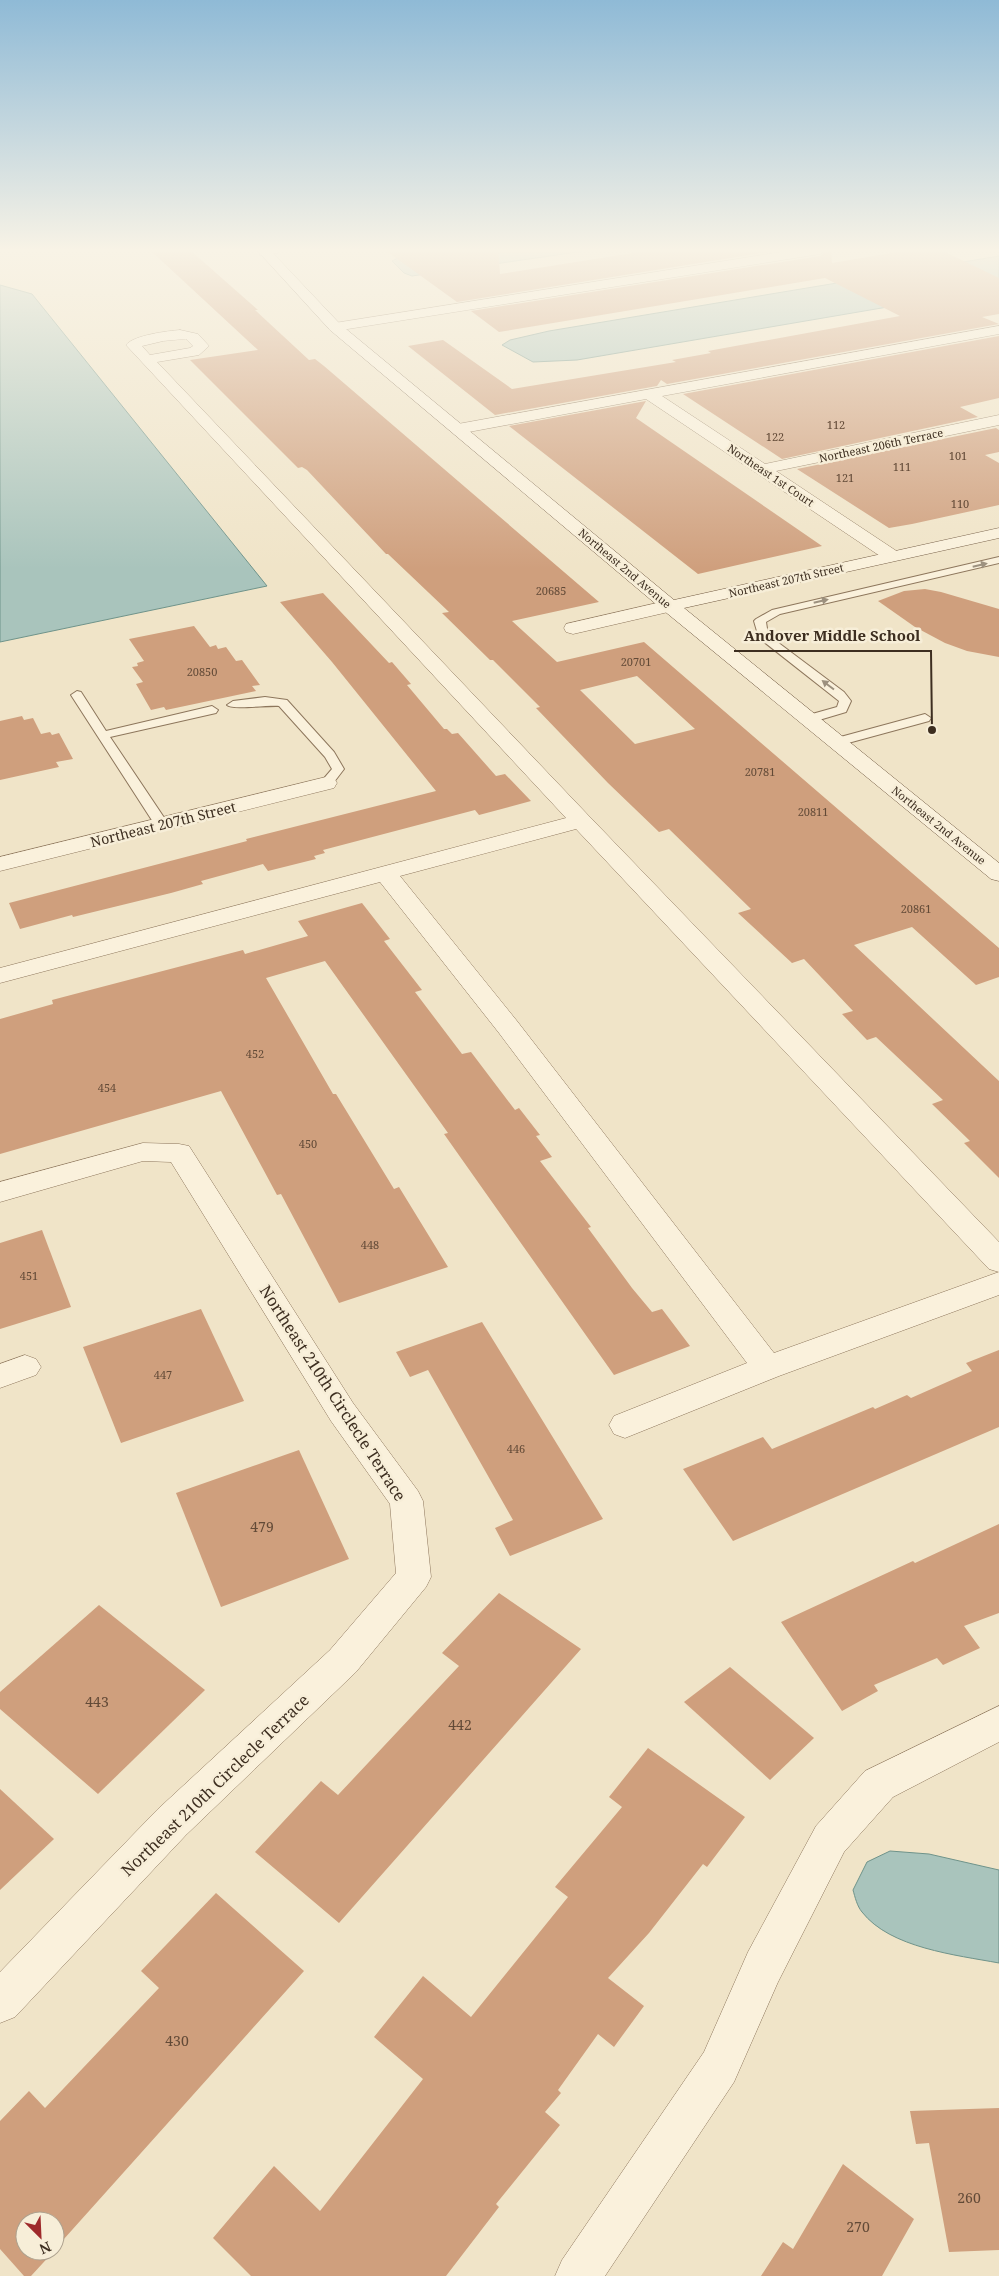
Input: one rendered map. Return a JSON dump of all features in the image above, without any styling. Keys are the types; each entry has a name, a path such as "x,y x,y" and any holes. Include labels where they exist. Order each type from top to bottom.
{"street":[{"name":"Northeast 2nd Avenue","path":"370,356 670,606 999,874"},
{"path":"458,429 856,356"},
{"path":"146,360 863,1115 999,1261"},
{"name":"Northeast 1st Court","path":"649,394 892,556"},
{"name":"Northeast 206th Terrace","path":"763,469 999,420"},
{"name":"Northeast 207th Street","path":"572,628 999,533"},
{"name":"Northeast 207th Street","path":"0,864 326,783"},
{"path":"0,976 581,820"},
{"path":"385,873 508,1027 768,1368"},
{"name":"Northeast 210th Circlecle Terrace","path":"0,1192 143,1152 179,1153 342,1412 406,1500 414,1577 343,1661 172,1822 0,2002"},
{"path":"625,1425 768,1368 999,1283"},
{"path":"578,2276 719,2067 762,1967 830,1839 879,1784 999,1723"}],"lane":[{"path":"809,719 842,709 845,702 840,695 763,636 760,621 776,612 999,560"},
{"path":"77,695 162,825"},
{"path":"233,705 260,701 283,703 303,723 338,769 326,783"},
{"path":"103,735 212,710"},
{"path":"837,742 925,718"}],"water":[{"path":"0,356 82,356 267,586 0,642"},
{"path":"522,356 599,356 577,360 533,362"},
{"path":"890,1851 929,1854 999,1870 999,1963 944,1953 906,1942 874,1924 862,1912 857,1904 853,1890 867,1862"}],"building":[{"path":"216,356 305,356 309,360 315,359 599,602 512,621 557,662 644,642 999,948 999,977 976,985 912,927 854,945 999,1081 999,1178 964,1143 970,1141 932,1104 943,1100 876,1037 867,1040 842,1014 853,1011 804,959 792,963 738,913 751,909 669,829 659,832 608,783 536,708 540,707 442,613 449,612 386,554 307,470 302,467 298,468 190,360","holes":["637,676 695,729 635,744 580,690"]},
{"path":"421,356 466,356 512,389 676,362 672,360 693,356 821,356 667,384 661,380 657,386 495,415"},
{"path":"889,356 999,356 999,398 960,407 978,417 782,459 683,394"},
{"path":"646,401 636,418 822,546 698,574 509,426"},
{"path":"996,428 999,430 999,452 985,455 999,463 999,505 912,524 889,528 797,469"},
{"path":"925,589 999,609 999,657 967,651 945,643 915,627 878,601 904,591"},
{"path":"323,593 389,663 392,662 411,684 407,685 444,729 447,729 452,734 458,733 496,776 505,774 531,801 479,815 475,810 323,850 325,853 314,856 316,859 268,871 263,864 201,881 203,884 171,893 73,917 72,915 20,929 9,903 247,841 246,839 436,791 332,662 280,602"},
{"path":"194,626 210,647 216,645 218,649 226,647 236,661 242,660 260,685 252,686 256,691 166,710 164,707 151,710 136,684 143,682 132,667 138,666 137,663 144,661 129,639"},
{"path":"22,716 24,720 33,718 41,734 50,732 52,735 59,733 73,759 56,762 59,767 0,780 0,721"},
{"path":"362,903 390,939 384,941 422,990 415,992 462,1054 471,1052 515,1110 519,1108 540,1135 536,1136 552,1157 540,1161 591,1227 588,1228 632,1288 652,1312 662,1309 690,1346 614,1375 444,1134 448,1133 325,961 266,978 333,1094 336,1094 394,1189 399,1187 448,1267 339,1303 281,1194 277,1195 221,1091 0,1154 0,1019 53,1004 52,1000 243,950 245,954 308,936 298,921"},
{"path":"42,1230 71,1307 0,1329 0,1243"},
{"path":"201,1309 244,1401 121,1443 83,1347"},
{"path":"482,1322 603,1519 510,1556 495,1528 513,1520 428,1370 410,1377 396,1352"},
{"path":"999,1350 999,1427 733,1541 683,1469 763,1437 772,1449 873,1407 875,1409 907,1395 911,1398 972,1371 966,1363"},
{"path":"299,1450 349,1559 221,1607 176,1493"},
{"path":"999,1524 999,1613 964,1626 980,1648 943,1665 937,1658 874,1685 878,1691 842,1711 781,1622 913,1561 915,1563"},
{"path":"499,1593 581,1649 339,1923 255,1852 321,1781 338,1795 459,1666 442,1653"},
{"path":"99,1605 205,1690 98,1794 0,1709 0,1692"},
{"path":"730,1667 814,1738 770,1780 684,1702"},
{"path":"648,1748 745,1817 707,1867 703,1864 649,1933 608,1978 644,2006 614,2047 598,2034 558,2090 561,2093 545,2112 560,2125 496,2204 499,2207 446,2276 251,2276 213,2238 274,2166 320,2211 423,2079 374,2037 423,1976 471,2017 568,1897 555,1887 622,1807 609,1797"},
{"path":"0,1789 54,1839 0,1890"},
{"path":"216,1893 304,1971 65,2238 65,2211 15,2211 15,2261 45,2261 31,2276 24,2276 0,2249 0,2121 29,2091 45,2108 159,1988 141,1971"},
{"path":"999,2108 999,2250 949,2252 929,2143 916,2144 910,2111"},
{"path":"843,2164 914,2219 882,2276 761,2276 783,2242 793,2249"}],"place":[{"name":"Andover Middle School","path":"932,730"}]}
